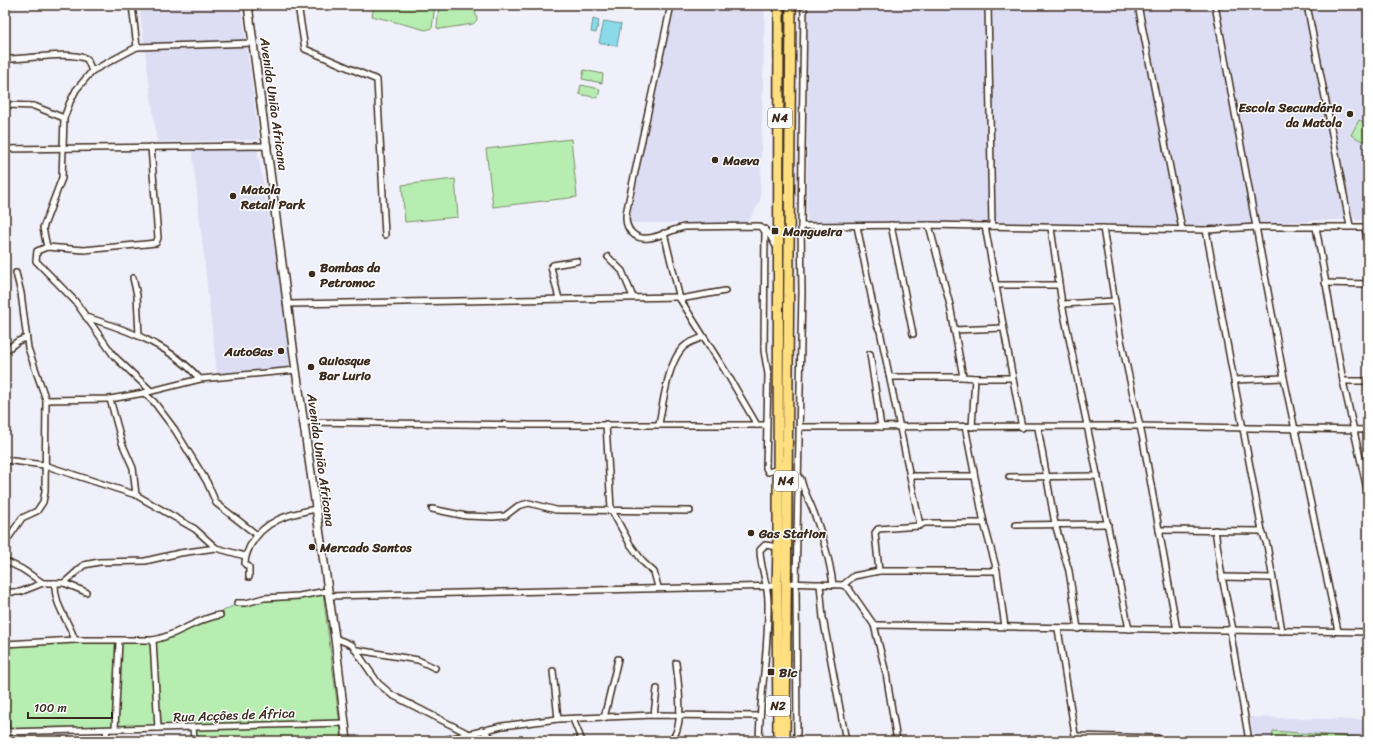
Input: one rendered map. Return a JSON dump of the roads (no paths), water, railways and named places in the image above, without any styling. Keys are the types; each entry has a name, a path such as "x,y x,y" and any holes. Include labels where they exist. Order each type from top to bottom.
{"highway":[{"name":"N4","path":"778,671 776,586 779,469 779,5"},
{"name":"N4","path":"785,741 791,5"},
{"name":"N2","path":"778,671 778,741"}],"main road":[{"name":"Avenida União Africana","path":"248,5 289,304 296,370 335,638 347,741"}],"street":[{"path":"132,5 137,47"},
{"path":"298,5 305,49 377,80 385,235"},
{"path":"671,5 626,218 630,231 643,239 652,238 685,227 753,225 764,229 770,234 780,252"},
{"path":"797,741 796,584 802,292 801,226 804,5"},
{"path":"988,5 992,226"},
{"path":"1138,5 1182,229"},
{"path":"1215,5 1284,378 1338,631"},
{"path":"1307,5 1350,226"},
{"path":"47,247 44,228 62,178 64,118 76,90 92,71 137,47 253,43"},
{"path":"5,59 62,56 80,57 87,59 92,71"},
{"path":"8,105 34,106 64,118"},
{"path":"5,149 62,150 151,147 268,146"},
{"path":"150,390 114,356 66,292 36,261 37,251 47,247 84,250 156,243 158,238 151,147"},
{"path":"891,225 913,334"},
{"path":"801,226 929,225 1206,230 1257,227 1350,226 1366,227 1368,248"},
{"path":"929,225 954,330 963,377"},
{"path":"857,226 877,325 880,331 912,476 920,524"},
{"path":"986,226 1022,428"},
{"path":"1316,227 1343,381 1368,494"},
{"path":"1051,228 1062,304 1129,629"},
{"path":"1103,228 1138,426 1177,630"},
{"path":"764,229 764,346 768,374 766,468 768,472 779,469"},
{"path":"1206,230 1262,531 1267,545 1282,631"},
{"path":"664,233 679,298 757,425"},
{"path":"608,257 622,271 633,297"},
{"path":"559,299 551,267 577,261"},
{"path":"5,543 22,518 37,511 43,502 45,492 44,465 46,400 26,338 21,293 16,273"},
{"path":"133,278 137,295 139,336"},
{"path":"1325,283 1368,284"},
{"path":"996,285 1059,285"},
{"path":"289,304 633,297 679,298 725,290"},
{"path":"1062,304 1115,301"},
{"path":"86,317 139,336 163,348 192,370 200,379"},
{"path":"954,330 1003,328"},
{"path":"659,424 667,386 677,357 686,345 702,337"},
{"path":"5,347 10,348 18,341 26,338"},
{"path":"870,354 881,427"},
{"path":"46,400 110,399 144,393 150,390 200,379 296,370"},
{"path":"890,377 1012,378"},
{"path":"972,426 975,378"},
{"path":"1234,380 1284,378"},
{"path":"1343,381 1368,381"},
{"path":"144,393 154,402 175,430 207,482 216,503 257,535"},
{"path":"110,399 122,443 133,468 136,495"},
{"path":"304,422 529,425 767,425"},
{"path":"606,424 611,509 630,544 644,563 654,572 658,587"},
{"path":"965,426 984,523 996,571 1005,627"},
{"path":"799,427 972,426 1038,428 1138,426 1368,430"},
{"path":"1038,428 1055,524 1068,571 1078,629"},
{"path":"5,460 44,465 136,495 195,529 216,548"},
{"path":"799,470 804,492 815,516 828,555 833,585"},
{"path":"912,476 974,476"},
{"path":"1009,477 1098,476"},
{"path":"432,508 466,516 493,517 505,516 518,506 530,503 556,510 611,509 690,511"},
{"path":"249,577 249,567 245,564 245,556 257,535 270,523 280,518 292,513 316,509"},
{"path":"879,571 876,531 882,528 920,524 984,523"},
{"path":"1016,525 1108,524"},
{"path":"1159,530 1262,531"},
{"path":"1215,530 1249,741"},
{"path":"759,741 768,625 768,598 760,550 765,545 778,546"},
{"path":"64,583 80,568 89,563 145,561 180,553 216,548 245,556"},
{"path":"5,561 22,568 43,583"},
{"path":"843,585 854,576 879,571 996,571"},
{"path":"1222,577 1272,578"},
{"path":"5,592 20,592 43,583 64,583 86,592"},
{"path":"55,583 56,600 75,640"},
{"path":"786,583 843,585 849,589 874,626 886,673 898,741"},
{"path":"820,584 823,618 846,741"},
{"path":"237,603 246,603 264,598 328,593 776,586"},
{"path":"5,644 75,640 153,640 165,638 200,620 220,615"},
{"path":"874,626 1177,630 1231,629 1368,632"},
{"path":"1058,629 1076,738 1157,738"},
{"path":"335,638 352,645 357,650 370,673 386,691 398,699 469,734"},
{"path":"153,640 158,728"},
{"path":"115,729 119,641"},
{"path":"357,650 418,660 436,668"},
{"path":"604,718 618,659"},
{"path":"670,741 677,731 680,715 676,663"},
{"path":"553,671 558,719"},
{"path":"654,715 657,690"},
{"path":"441,741 502,726 558,719 654,715 760,716"},
{"path":"5,718 5,741"},
{"path":"573,719 582,741"},
{"name":"Rua Acções de África","path":"6,732 344,723"},
{"path":"193,727 194,741"},
{"path":"105,741 107,730"},
{"path":"482,730 496,741"}],"water":[{"path":"593,19 599,21 596,33 591,32"},
{"path":"604,21 621,24 617,46 599,43"}],"place":[{"name":"Escola Secundária da Matola","path":"1350,114"},
{"name":"Maeva","path":"715,160"},
{"name":"Matola Retail Park","path":"233,196"},
{"name":"Mangueira","path":"775,231"},
{"name":"Bombas da Petromoc","path":"312,274"},
{"name":"AutoGas","path":"281,351"},
{"name":"Quiosque Bar Lurio","path":"311,367"},
{"name":"Gas Station","path":"751,533"},
{"name":"Mercado Santos","path":"312,547"},
{"name":"Bic","path":"771,672"}]}
